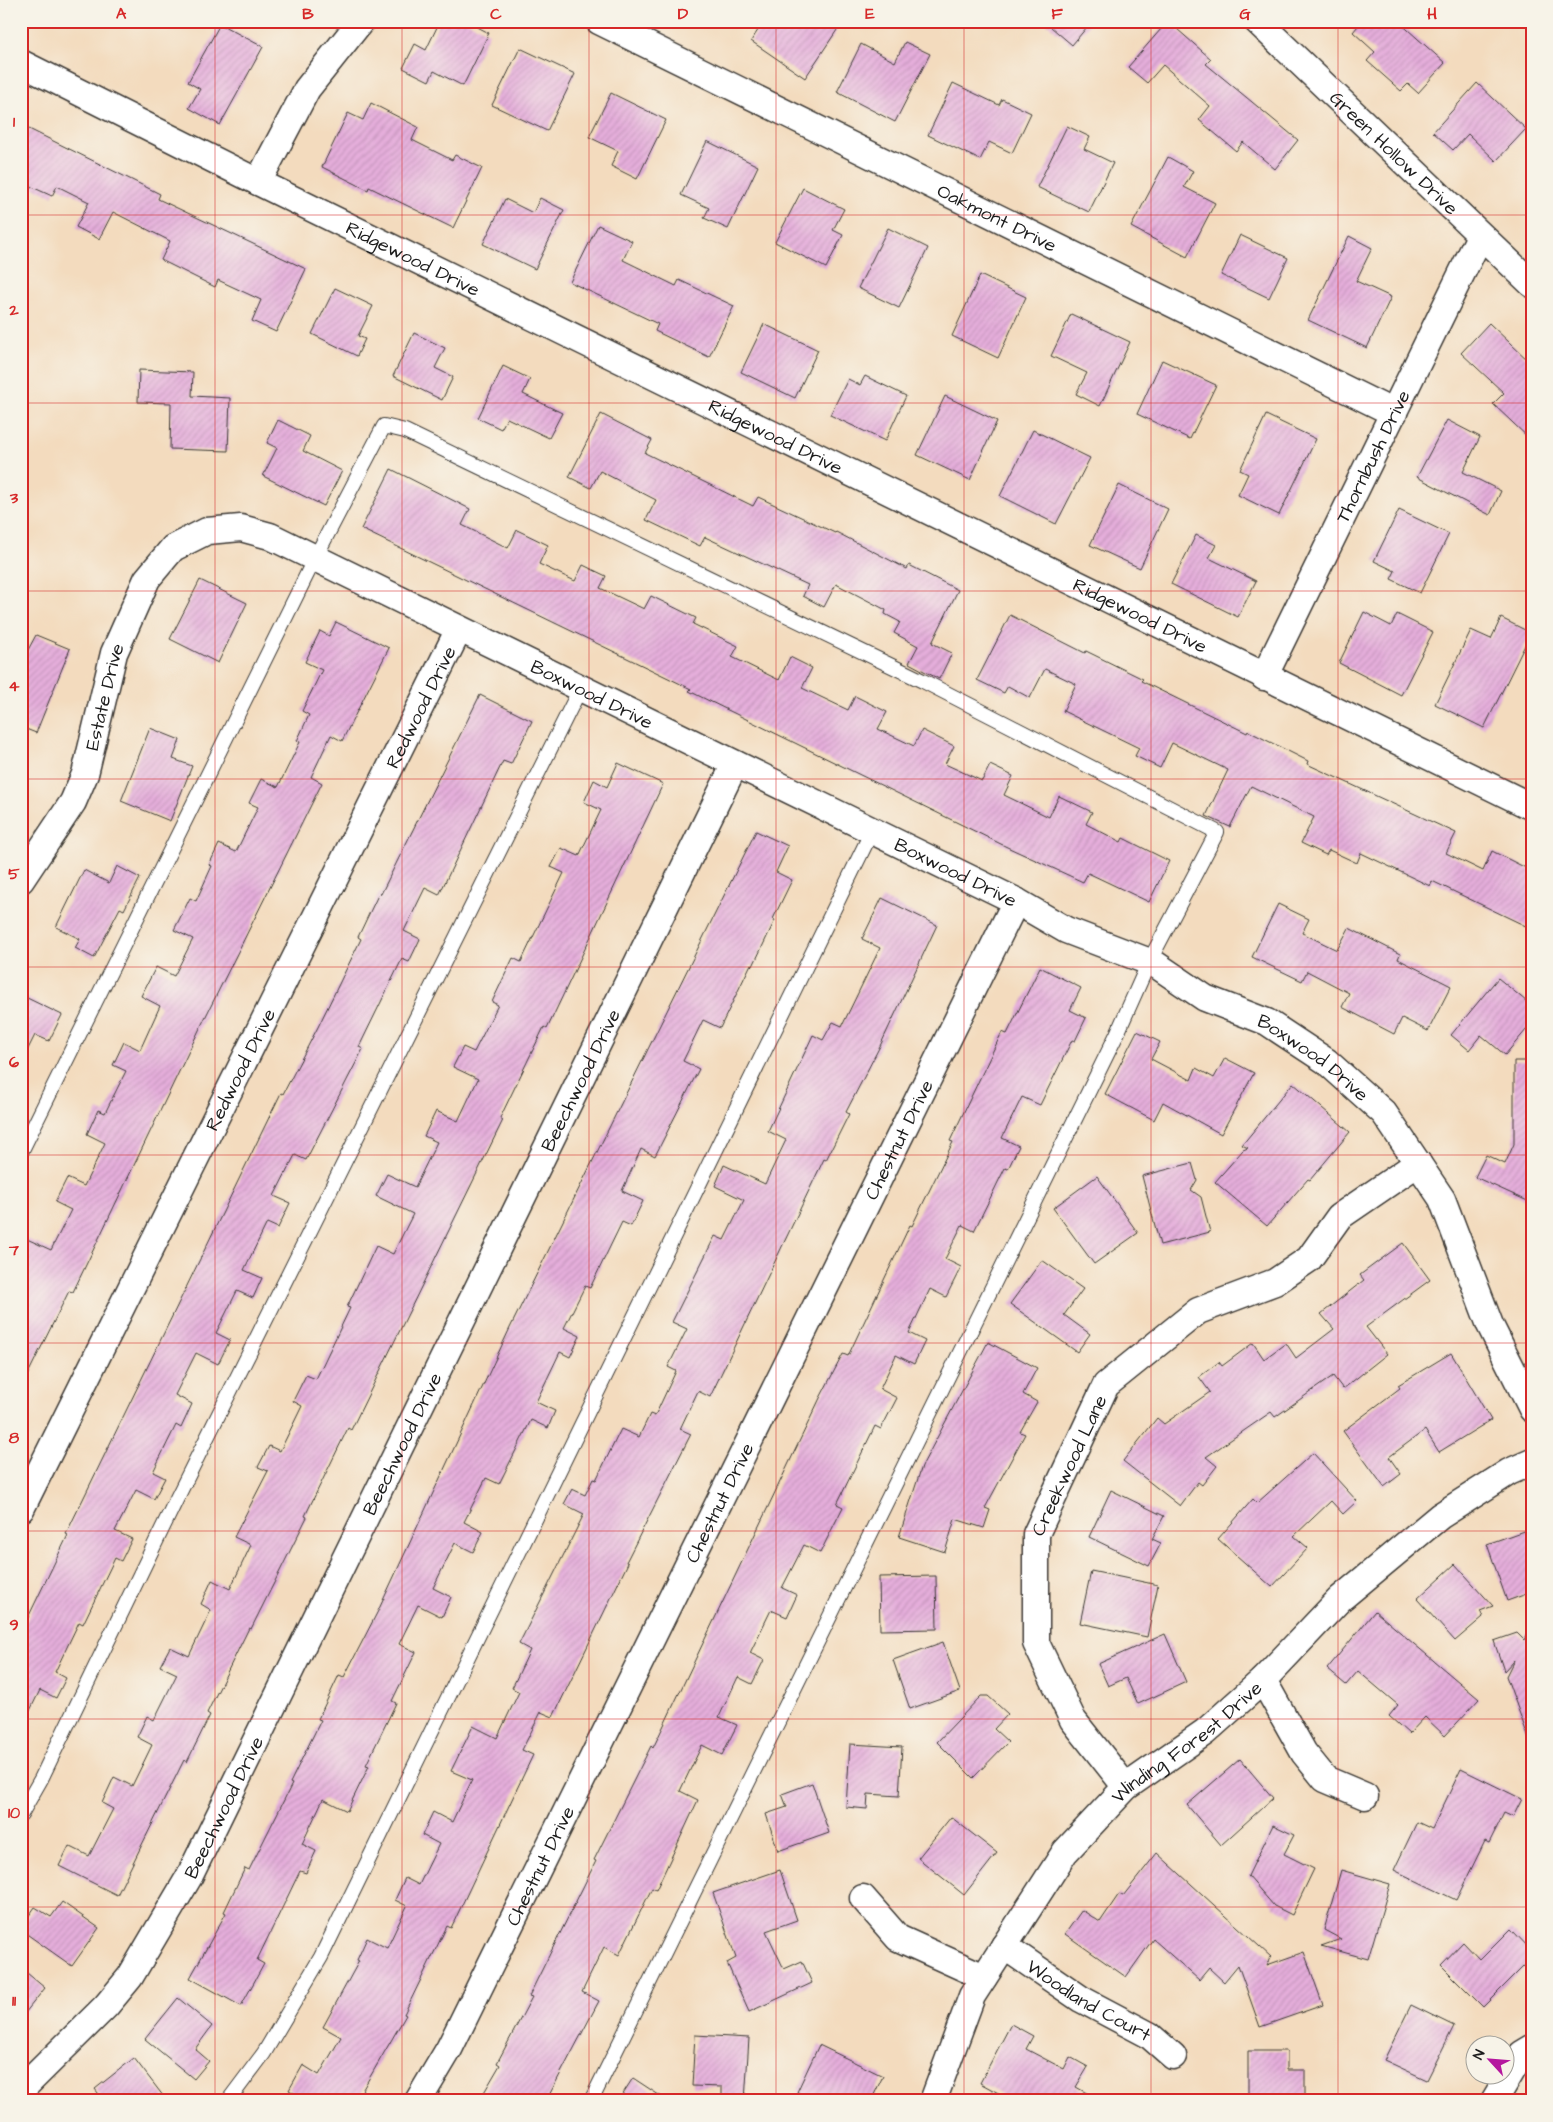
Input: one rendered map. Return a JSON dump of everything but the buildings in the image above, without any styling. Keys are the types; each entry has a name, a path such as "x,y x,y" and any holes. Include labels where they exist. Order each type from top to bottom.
{"street":[{"path":"258,182 307,89 361,21"},
{"name":"Oakmont Drive","path":"599,21 1394,412"},
{"name":"Green Hollow Drive","path":"1257,21 1532,284"},
{"name":"Ridgewood Drive","path":"21,63 258,182 1532,807"},
{"name":"Thornbush Drive","path":"1264,677 1480,236"},
{"name":"Boxwood Drive","path":"207,531 241,528 270,536 1016,901 1066,930 1155,964 1205,998 1267,1022 1326,1061 1384,1113 1442,1199 1490,1325 1532,1409"},
{"name":"Estate Drive","path":"21,880 73,802 85,774 114,653 148,580 173,548 207,531"},
{"name":"Redwood Drive","path":"21,1509 459,630"},
{"name":"Beechwood Drive","path":"21,2090 106,2006 130,1976 189,1877 735,764"},
{"name":"Chestnut Drive","path":"418,2101 449,2049 1016,901"},
{"name":"Creekwood Lane","path":"1126,1787 1073,1720 1036,1643 1036,1534 1040,1525 1106,1385 1198,1311 1275,1282 1309,1259 1339,1217 1418,1163"},
{"name":"Winding Forest Drive","path":"933,2101 972,1996 1065,1852 1126,1787 1205,1732 1263,1680 1340,1598 1432,1523 1509,1472 1532,1462"},
{"path":"1263,1680 1304,1753 1325,1778 1365,1796"},
{"path":"863,1898 898,1938 984,1977"},
{"name":"Woodland Court","path":"1004,1946 1081,1999 1149,2035 1173,2056"},
{"path":"1494,2101 1522,2054 1532,2048"}],"lane":[{"path":"21,1152 315,558 384,426 406,431 923,680 1217,832 1149,962 1108,1052 591,2101"},
{"path":"21,1814 41,1780 177,1498 580,689"},
{"path":"228,2101 264,2053 321,1957 872,831"}]}
